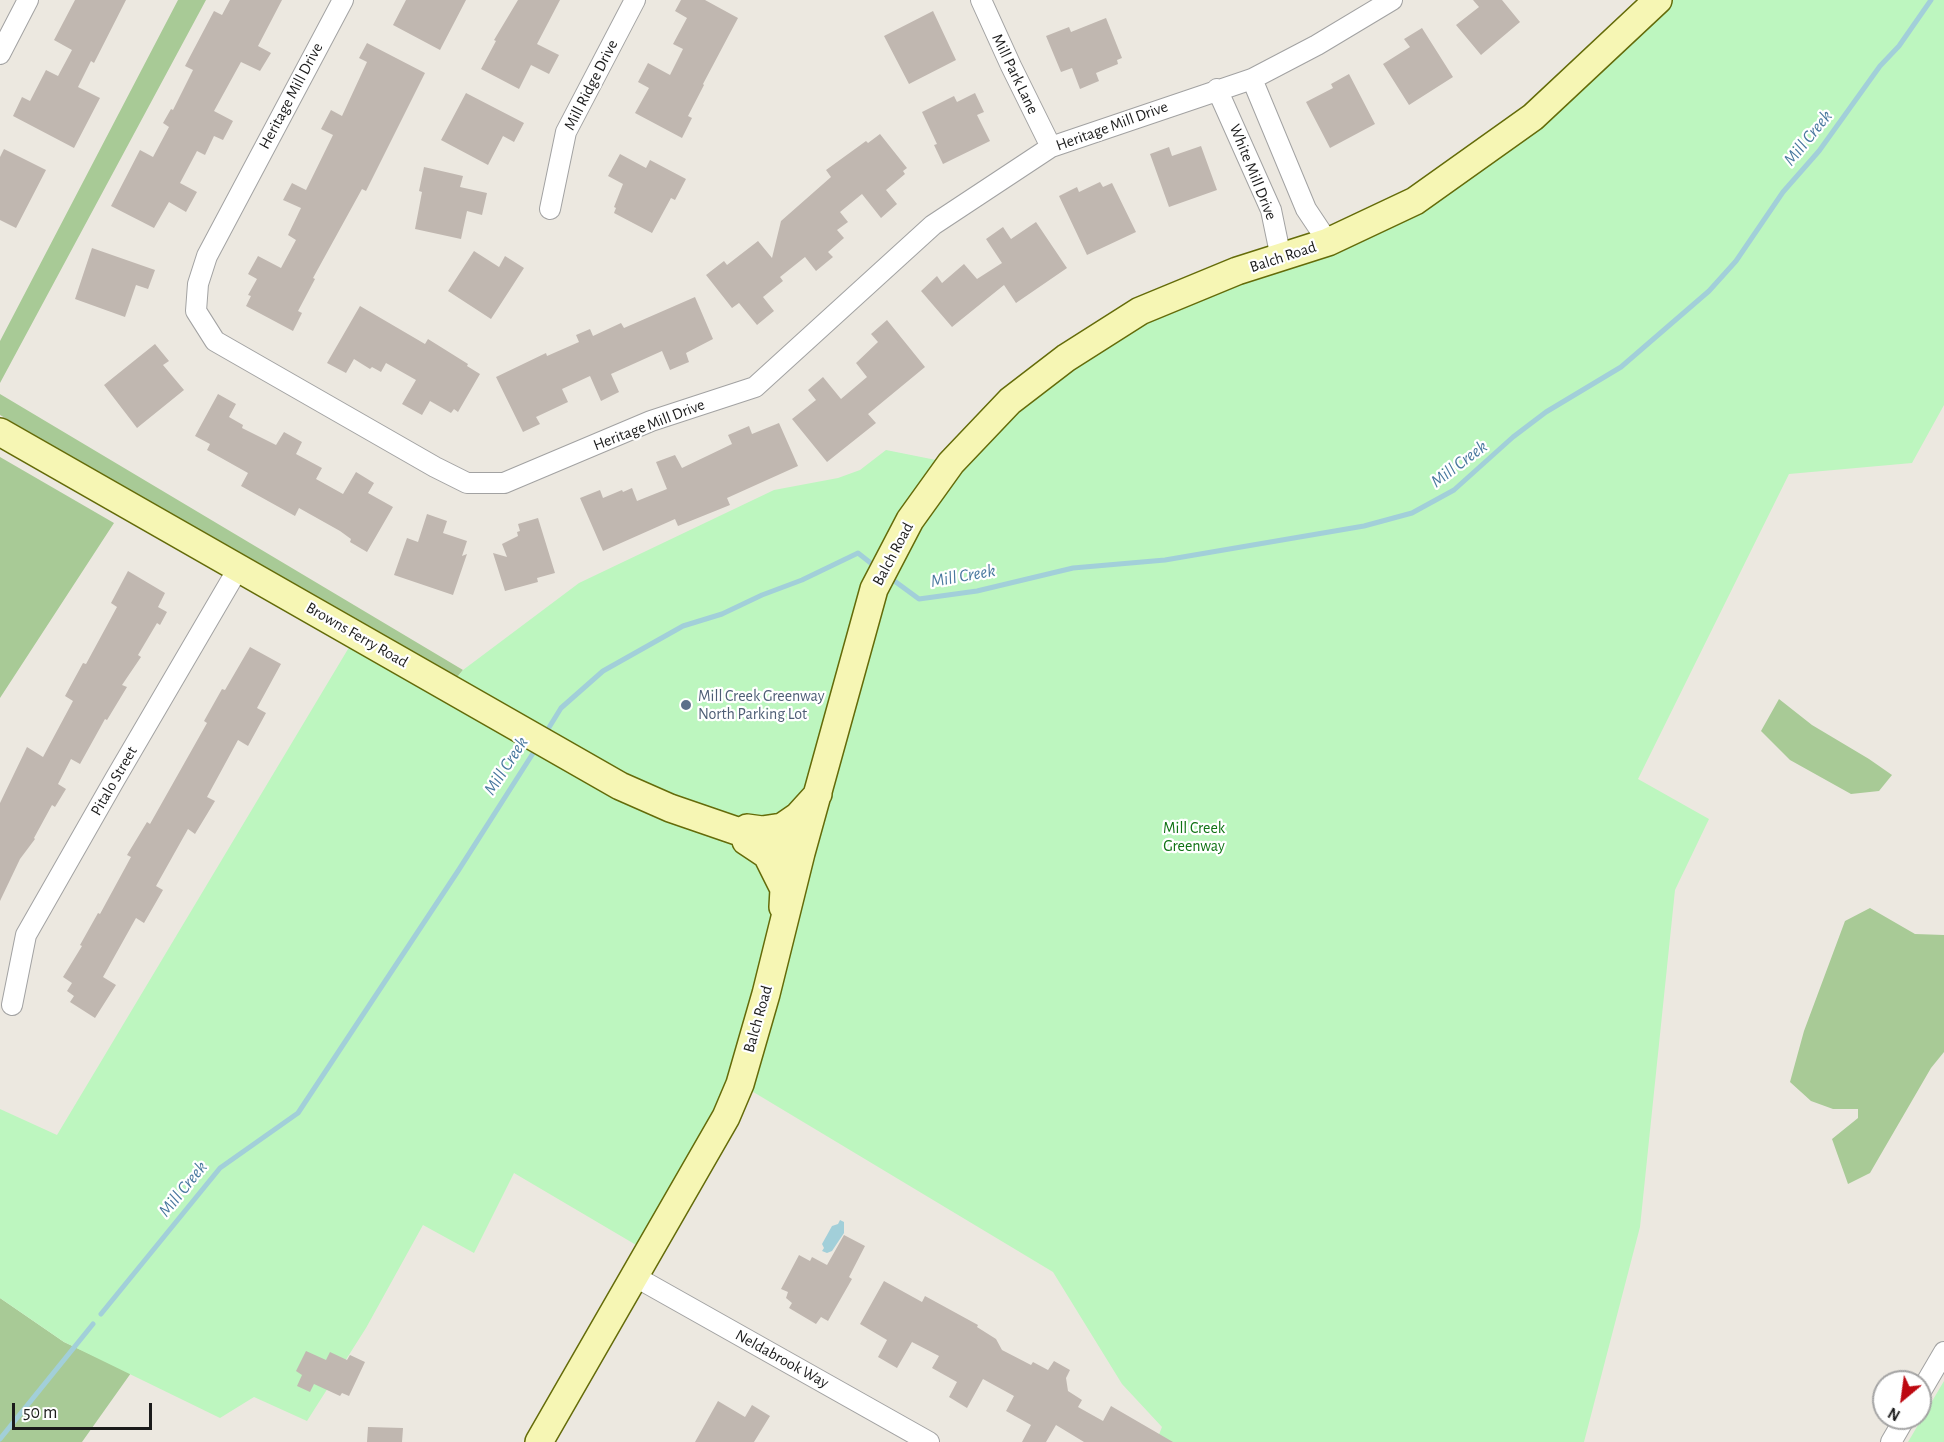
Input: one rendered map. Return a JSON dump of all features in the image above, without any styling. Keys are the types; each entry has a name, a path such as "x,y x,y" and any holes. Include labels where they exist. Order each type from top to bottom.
{"street":[{"path":"0,54 28,0"},
{"name":"Heritage Mill Drive","path":"342,0 207,256 198,284 196,311 215,341 467,483 504,483 651,421 755,387 933,225 1051,147 1252,79 1317,45 1391,1"},
{"name":"Mill Ridge Drive","path":"550,209 566,132 635,0"},
{"name":"Mill Park Lane","path":"981,0 1051,147"},
{"name":"Balch Road","path":"539,1442 726,1117 740,1084 874,589 910,520 951,463 1002,409 1066,358 1140,311 1237,271 1328,242 1415,201 1533,117 1658,0"},
{"path":"1252,79 1306,209 1328,242"},
{"name":"White Mill Drive","path":"1217,90 1271,210 1281,258"},
{"name":"Browns Ferry Road","path":"0,432 620,786 670,808 801,853"},
{"name":"Pitalo Street","path":"12,1005 26,935 239,567"},
{"name":"Browns Ferry Road","path":"719,824 762,830 782,827 798,816 819,793"},
{"name":"Browns Ferry Road","path":"719,824 767,855 784,889 782,927"},
{"name":"Neldabrook Way","path":"634,1276 929,1442"},
{"path":"1932,1372 1944,1352"}],"green space":[{"path":"178,0 206,0 0,383 0,341"},
{"name":"Mill Creek Greenway","path":"1658,0 1944,0 1944,405 1912,463 1789,474 1638,779 1709,819 1675,890 1640,1227 1584,1442 1156,1442 1162,1427 1122,1384 1053,1272 740,1084 648,1252 514,1173 474,1253 423,1225 366,1328 307,1421 254,1397 220,1418 64,1342 0,1298 0,1109 57,1135 357,634 449,687 463,670 579,583 774,490 838,478 860,470 886,450 951,463 1066,358 1415,200"},
{"path":"0,394 463,670 455,680 0,415"},
{"path":"0,457 114,523 0,698"},
{"path":"1779,699 1812,725 1892,775 1879,791 1851,794 1790,760 1761,731"},
{"path":"1870,908 1915,934 1944,935 1944,1052 1931,1068 1870,1173 1848,1184 1832,1139 1858,1118 1858,1109 1833,1109 1811,1101 1790,1082 1804,1031 1845,921"},
{"path":"0,1298 64,1342 131,1373 82,1442 0,1442"},
{"path":"1944,1381 1944,1442 1908,1442 1915,1430 1932,1430 1932,1401"}],"water":[{"path":"840,1220 844,1222 844,1233 832,1251 827,1253 822,1251 824,1248 822,1244 832,1226 838,1224"}],"building":[{"path":"75,0 126,0 94,63 91,61 78,87 100,98 74,148 13,116 22,97 30,101 46,70 58,76 72,50 54,40"},
{"path":"230,0 282,0 258,46 271,53 260,71 241,62 214,111 233,121 223,140 214,136 205,155 197,151 180,183 197,192 186,212 169,202 154,228 111,206 140,150 153,157 169,127 163,123 171,109 173,110 193,70 185,66 214,11 222,15"},
{"path":"406,0 466,0 440,50 393,25"},
{"path":"518,0 560,0 537,44 559,55 549,74 531,65 519,89 481,69 496,41 494,40"},
{"path":"681,0 705,0 738,18 688,116 692,118 682,138 635,113 649,88 638,82 648,63 670,75 683,49 673,44 687,18 675,11"},
{"path":"1473,0 1502,0 1520,22 1481,55 1456,25 1479,7"},
{"path":"933,11 956,60 909,84 884,36"},
{"path":"1106,18 1122,58 1117,60 1118,64 1096,73 1099,81 1080,89 1072,68 1061,72 1046,36 1069,27 1071,32"},
{"path":"1422,28 1453,77 1409,105 1383,64 1410,47 1404,39"},
{"path":"367,43 425,73 366,191 362,189 313,278 315,279 298,311 302,313 293,331 246,306 251,296 248,295 257,279 248,274 258,256 281,268 296,240 288,235 301,208 283,200 292,183 306,190 333,135 321,129 331,110 342,116 367,62 359,58"},
{"path":"1349,74 1375,124 1330,148 1306,102 1333,88 1331,84"},
{"path":"466,93 524,123 514,142 503,136 488,165 441,140"},
{"path":"975,93 984,112 977,115 990,141 943,164 934,145 937,144 922,112 954,96 957,102"},
{"path":"880,134 907,168 903,171 905,174 886,190 897,204 881,218 862,194 840,212 848,222 837,230 844,238 828,252 833,257 816,271 805,257 780,277 783,281 763,297 774,311 757,325 739,303 732,308 706,275 724,261 727,265 758,241 772,258 781,221 831,177 826,170 866,141 868,143"},
{"path":"1201,146 1217,190 1169,207 1150,154 1169,147 1172,156"},
{"path":"4,149 46,170 16,228 0,220 0,157"},
{"path":"620,154 646,168 650,160 686,179 675,200 671,198 652,233 614,213 623,184 608,176"},
{"path":"424,167 463,176 460,187 487,193 482,215 467,211 461,239 415,229"},
{"path":"1100,182 1103,187 1112,183 1136,232 1087,255 1059,196 1077,187 1079,192"},
{"path":"1036,222 1067,268 1016,303 1004,285 952,327 921,291 937,276 942,283 964,264 977,279 1002,263 986,239 1003,227 1011,239"},
{"path":"92,248 155,270 148,289 136,285 125,317 75,299"},
{"path":"474,251 499,267 505,256 524,268 491,319 448,291"},
{"path":"695,297 713,339 686,353 689,362 670,370 662,351 611,374 619,392 601,401 590,376 562,389 568,402 536,417 540,424 523,432 496,377 546,353 547,356 579,342 576,335 590,329 593,336 621,323 624,328"},
{"path":"360,306 425,344 428,339 480,374 458,412 454,409 451,413 430,401 422,415 402,404 416,380 386,363 381,372 372,367 370,369 354,359 346,373 327,363"},
{"path":"887,320 925,367 868,414 876,423 827,462 792,419 816,400 808,390 823,377 841,399 867,377 856,363 878,342 871,334"},
{"path":"155,344 169,361 163,365 184,390 137,428 104,385"},
{"path":"218,394 236,404 229,417 243,425 242,428 276,445 284,432 302,442 296,454 322,468 316,479 343,494 356,472 374,483 368,493 393,507 367,552 350,542 351,539 340,531 299,508 295,516 241,486 248,473 207,450 210,444 195,436"},
{"path":"779,423 798,466 727,498 730,505 678,526 675,519 603,551 580,498 600,490 603,498 632,488 637,501 667,489 656,462 675,455 682,468 732,444 728,435 749,426 752,434"},
{"path":"427,514 447,521 443,533 467,541 462,556 467,554 453,595 394,575 407,538 418,542"},
{"path":"538,518 555,573 537,578 538,582 505,591 493,553 507,557 502,544 518,536 517,532 520,531 518,524"},
{"path":"128,571 165,593 158,607 167,612 160,625 157,623 138,655 141,657 122,685 127,687 107,720 105,719 80,764 71,759 58,784 66,789 55,807 52,805 35,839 20,859 0,901 0,803 27,747 43,757 73,701 65,696 83,663 86,664 117,607 111,603"},
{"path":"250,647 281,664 257,708 266,713 248,746 238,740 207,797 215,801 195,834 188,829 156,886 163,890 144,923 136,918 103,977 116,985 95,1018 70,1002 74,996 67,991 72,983 63,977 131,857 127,855 147,822 150,824 207,723 204,721 222,689 225,690"},
{"path":"844,1235 865,1246 849,1277 852,1279 828,1321 821,1317 816,1324 789,1308 792,1303 786,1298 788,1292 781,1289 799,1255 810,1261 812,1257 827,1265"},
{"path":"884,1281 922,1302 925,1296 978,1325 977,1327 996,1339 1002,1350 1031,1365 1033,1362 1048,1370 1054,1361 1070,1370 1066,1378 1068,1391 1082,1400 1078,1407 1103,1421 1111,1406 1173,1442 1084,1442 1056,1425 1046,1442 1022,1442 1031,1425 1006,1411 1014,1396 983,1379 967,1408 949,1397 957,1382 932,1368 939,1356 912,1342 897,1368 878,1357 887,1340 860,1324"},
{"path":"306,1351 326,1360 330,1352 347,1360 350,1355 365,1362 349,1396 342,1393 340,1396 314,1384 310,1392 297,1386 302,1375 296,1371"},
{"path":"718,1401 745,1417 752,1405 770,1416 754,1442 695,1442"},
{"path":"368,1427 403,1428 402,1442 367,1442"}],"waterway":[{"name":"Mill Creek","path":"889,577 919,599 977,591 1073,568 1165,560 1364,526 1412,513 1454,490 1513,437 1546,412 1621,367 1709,291 1736,261 1783,192 1819,151 1931,0"},
{"name":"Mill Creek","path":"545,734 561,708 603,671 683,626 722,614 858,553 877,568"},
{"name":"Mill Creek","path":"101,1314 220,1168 298,1113 537,747"},
{"name":"Mill Creek","path":"0,1439 93,1324"}],"place":[{"name":"Mill Creek Greenway North Parking Lot","path":"686,705"}]}
